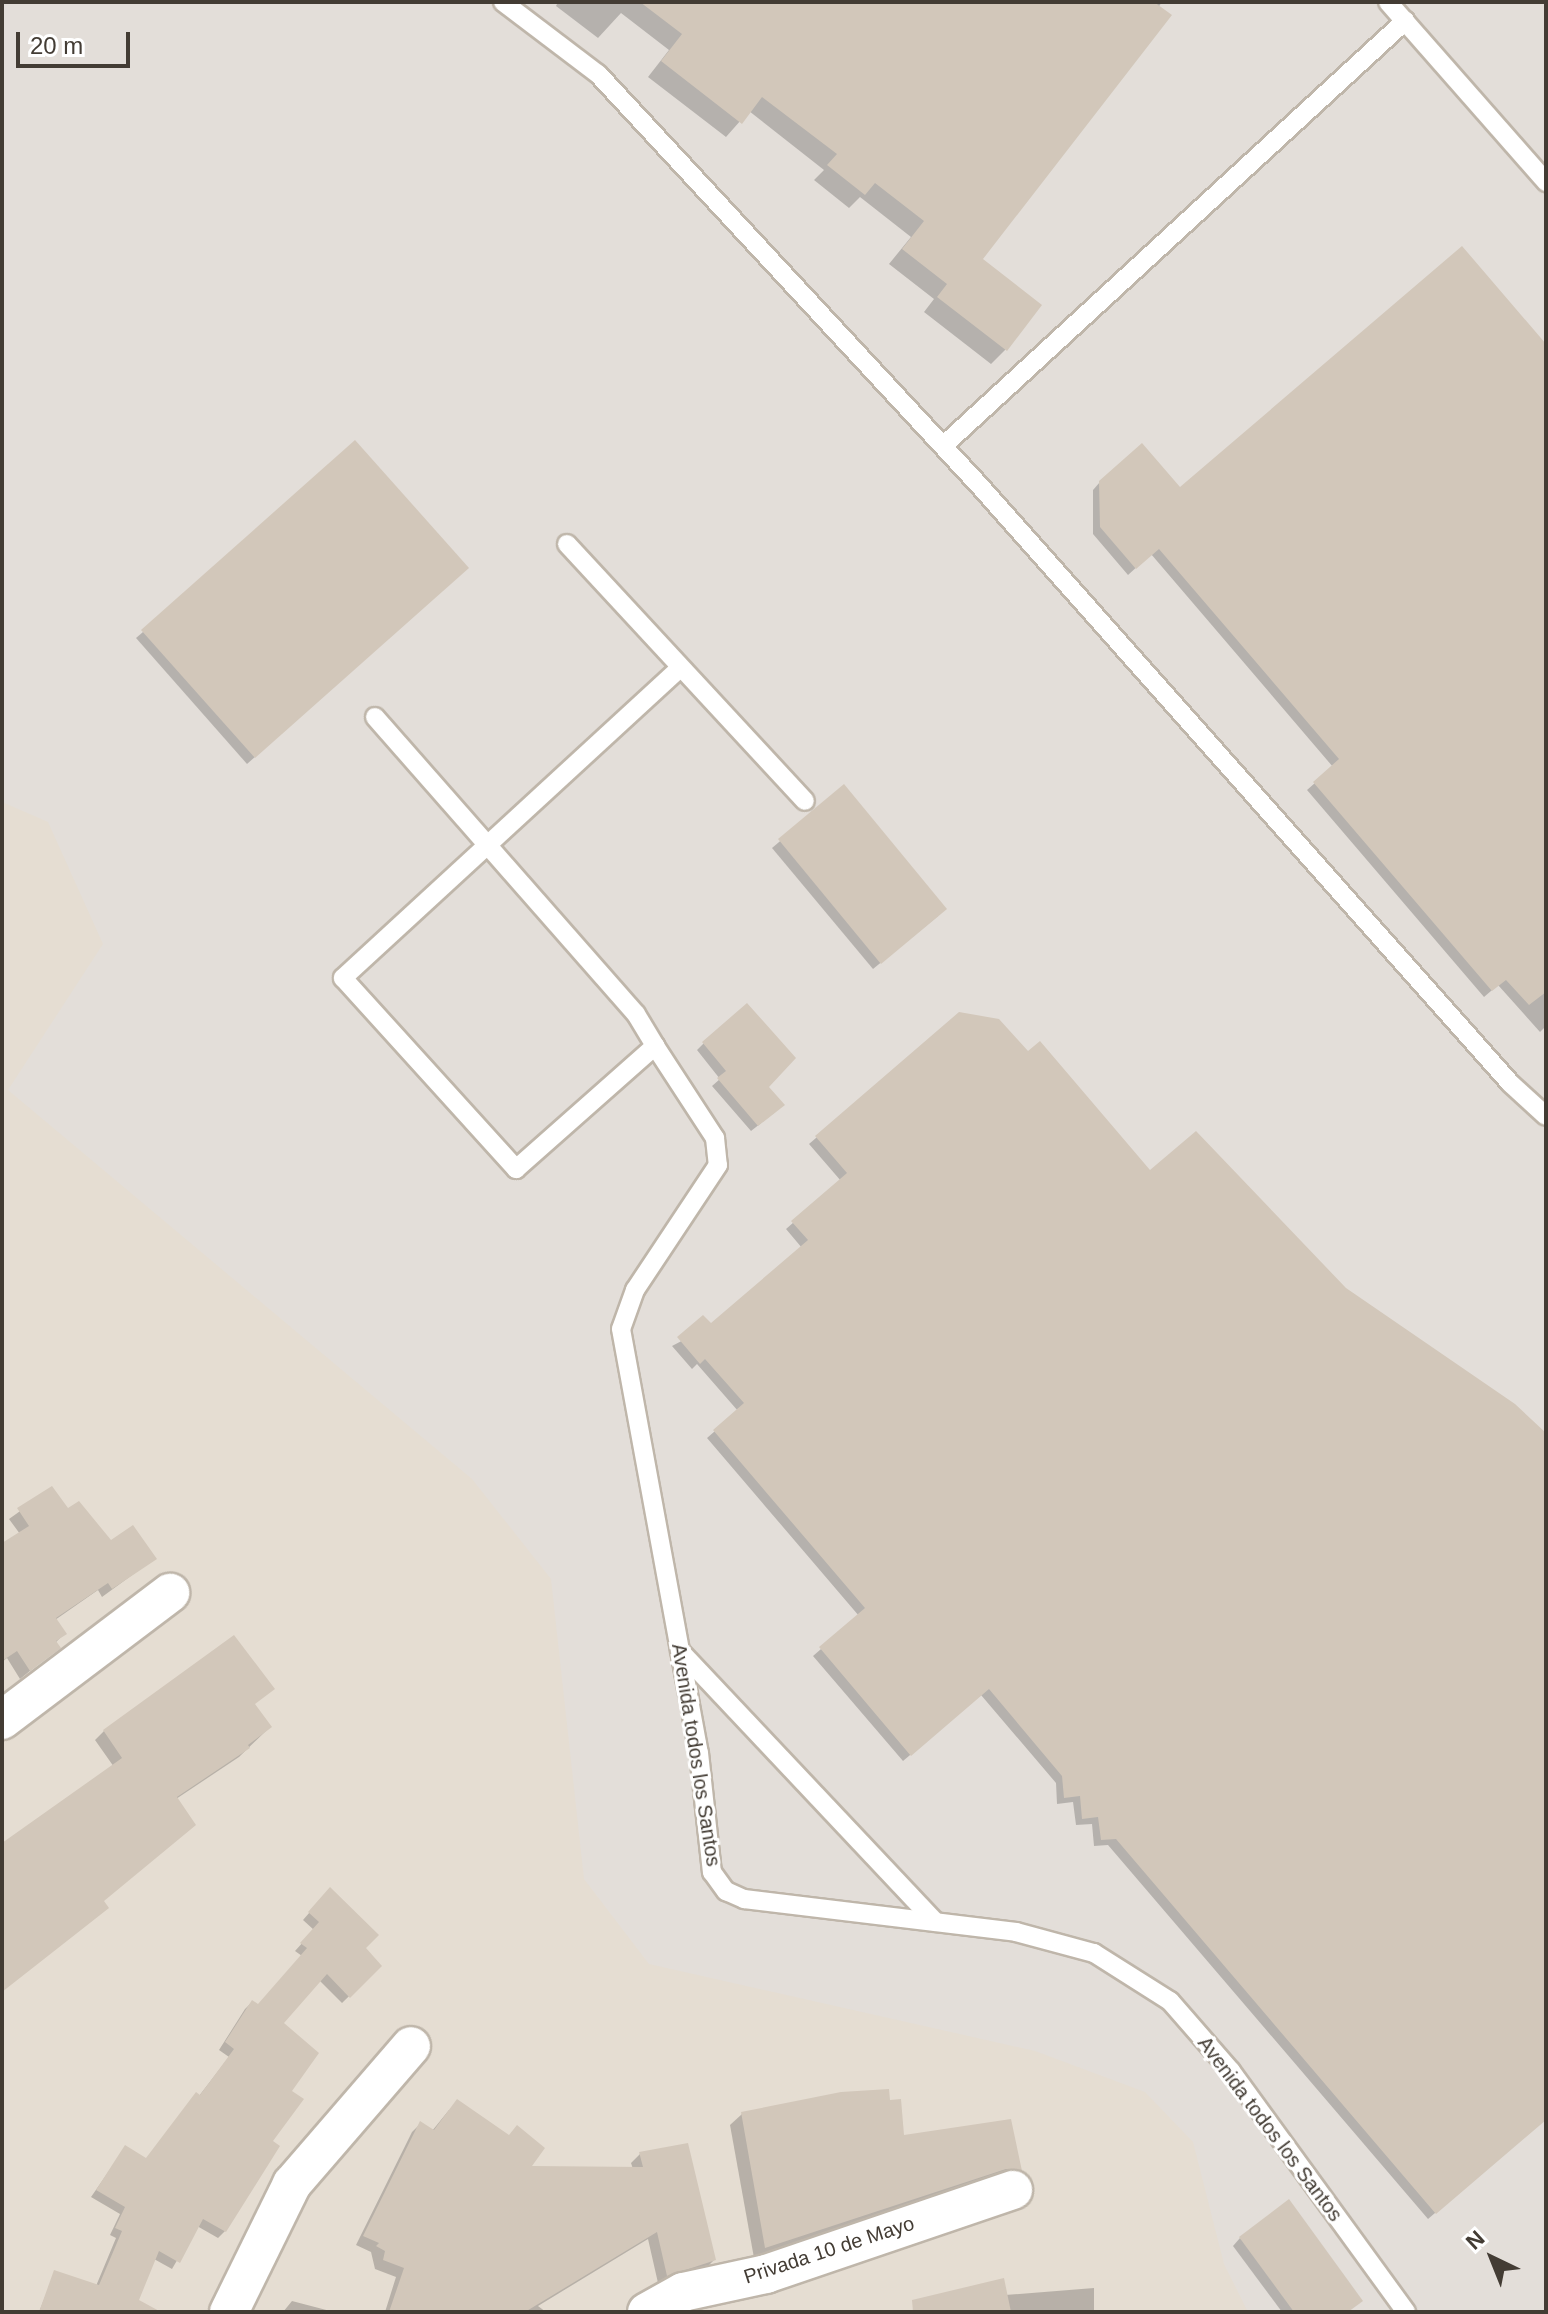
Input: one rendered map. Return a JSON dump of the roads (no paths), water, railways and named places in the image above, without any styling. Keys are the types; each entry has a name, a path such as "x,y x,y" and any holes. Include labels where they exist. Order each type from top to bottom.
{"street":[{"path":"2,1720 170,1593"},
{"path":"229,2312 292,2184 411,2046"},
{"name":"Privada 10 de Mayo","path":"647,2312 683,2292 766,2274 1013,2190"}],"lane":[{"path":"503,2 598,74 943,446 1511,1084 1546,1116"},
{"path":"1388,2 1546,182"},
{"path":"943,446 1405,21"},
{"path":"567,544 805,801"},
{"path":"655,1046 516,1169 343,978 680,668"},
{"name":"Avenida todos los Santos","path":"375,717 636,1014 715,1138 718,1165 635,1290 621,1329 699,1753 712,1872 726,1891 744,1899 1016,1932 1094,1953 1170,2001 1231,2071 1406,2312"},
{"path":"680,1651 935,1922"}]}
